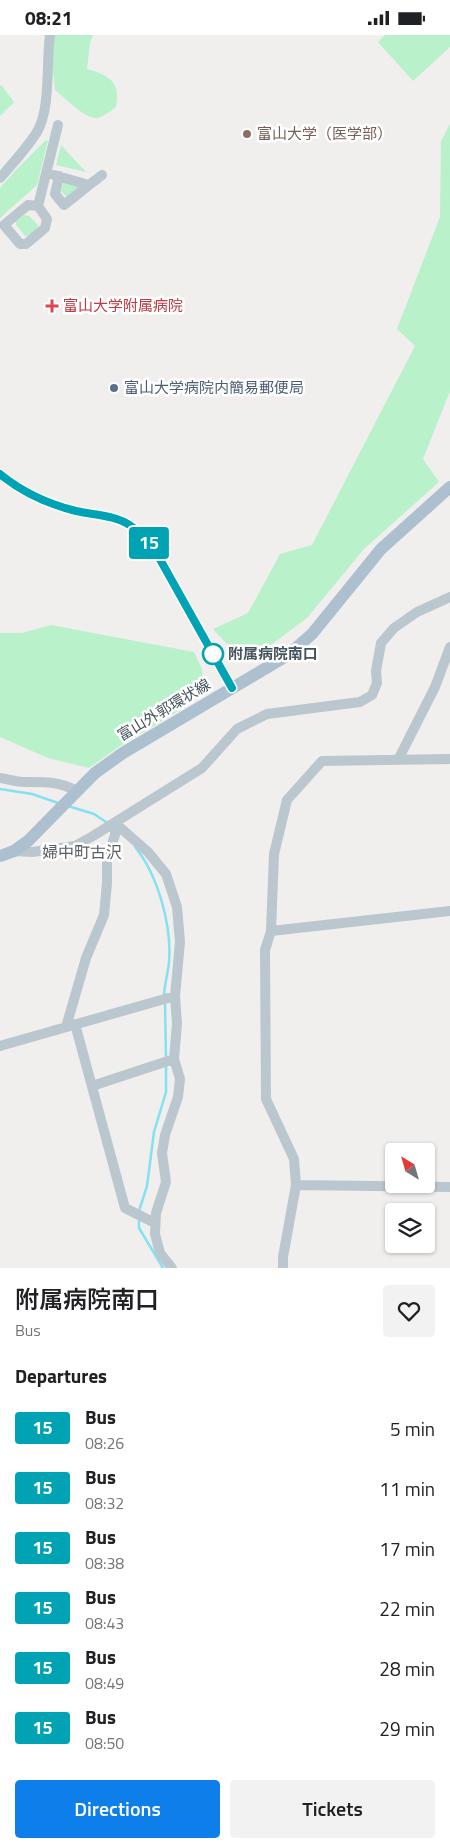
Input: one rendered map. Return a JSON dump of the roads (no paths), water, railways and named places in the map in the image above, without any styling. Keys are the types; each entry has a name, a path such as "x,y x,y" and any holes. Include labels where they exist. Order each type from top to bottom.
{"main road":[{"name":"富山外郭環状線","path":"0,857 14,851 28,841 95,773 123,753 288,655 312,635 381,549 450,487"}],"street":[{"path":"0,178 23,151 41,122 45,105 50,35"},
{"path":"38,206 28,205 2,227 20,244 26,244 45,228 47,219 38,206 58,125"},
{"path":"46,172 88,185"},
{"path":"59,176 55,194 64,205 102,175"},
{"path":"0,474 24,491 53,504 76,511 109,517 130,525 142,535 157,554 232,688"},
{"path":"14,851 32,852 75,845 115,823 146,801 180,783 202,768 237,729 267,714 360,702 372,695 377,683 376,671 381,643 394,628 417,612 450,597"},
{"path":"398,760 435,687 450,647"},
{"path":"283,1268 283,1257 296,1185 294,1159 266,1099 265,950 271,931 274,855 287,800 322,761 450,759"},
{"path":"0,778 22,782 54,782 77,791"},
{"path":"115,823 148,852 166,873 177,907 180,942 174,1059 180,1079 178,1097 165,1135 162,1153 166,1182 156,1213 155,1223 155,1234 160,1253 172,1268"},
{"path":"115,823 115,835 107,858 104,915 86,958 70,1025 92,1086 126,1208 155,1223"},
{"path":"271,931 450,911"},
{"path":"0,1045 176,996"},
{"path":"92,1086 174,1059"},
{"path":"296,1185 450,1187"}],"waterway":[{"path":"0,789 32,794 58,803"},
{"path":"68,806 94,814 109,824"},
{"path":"135,847 157,886 166,917 169,962 164,997"},
{"path":"165,1002 166,1059"},
{"path":"139,1211 147,1186 154,1132 166,1092 166,1065"},
{"path":"139,1218 139,1228 163,1268"}],"place":[{"name":"富山大学（医学部）","path":"247,134"},
{"name":"富山大学附属病院","path":"52,306"},
{"name":"富山大学病院内簡易郵便局","path":"114,388"},
{"name":"附属病院南口","path":"213,654"}],"district":[{"name":"婦中町古沢","path":"82,852"}]}
